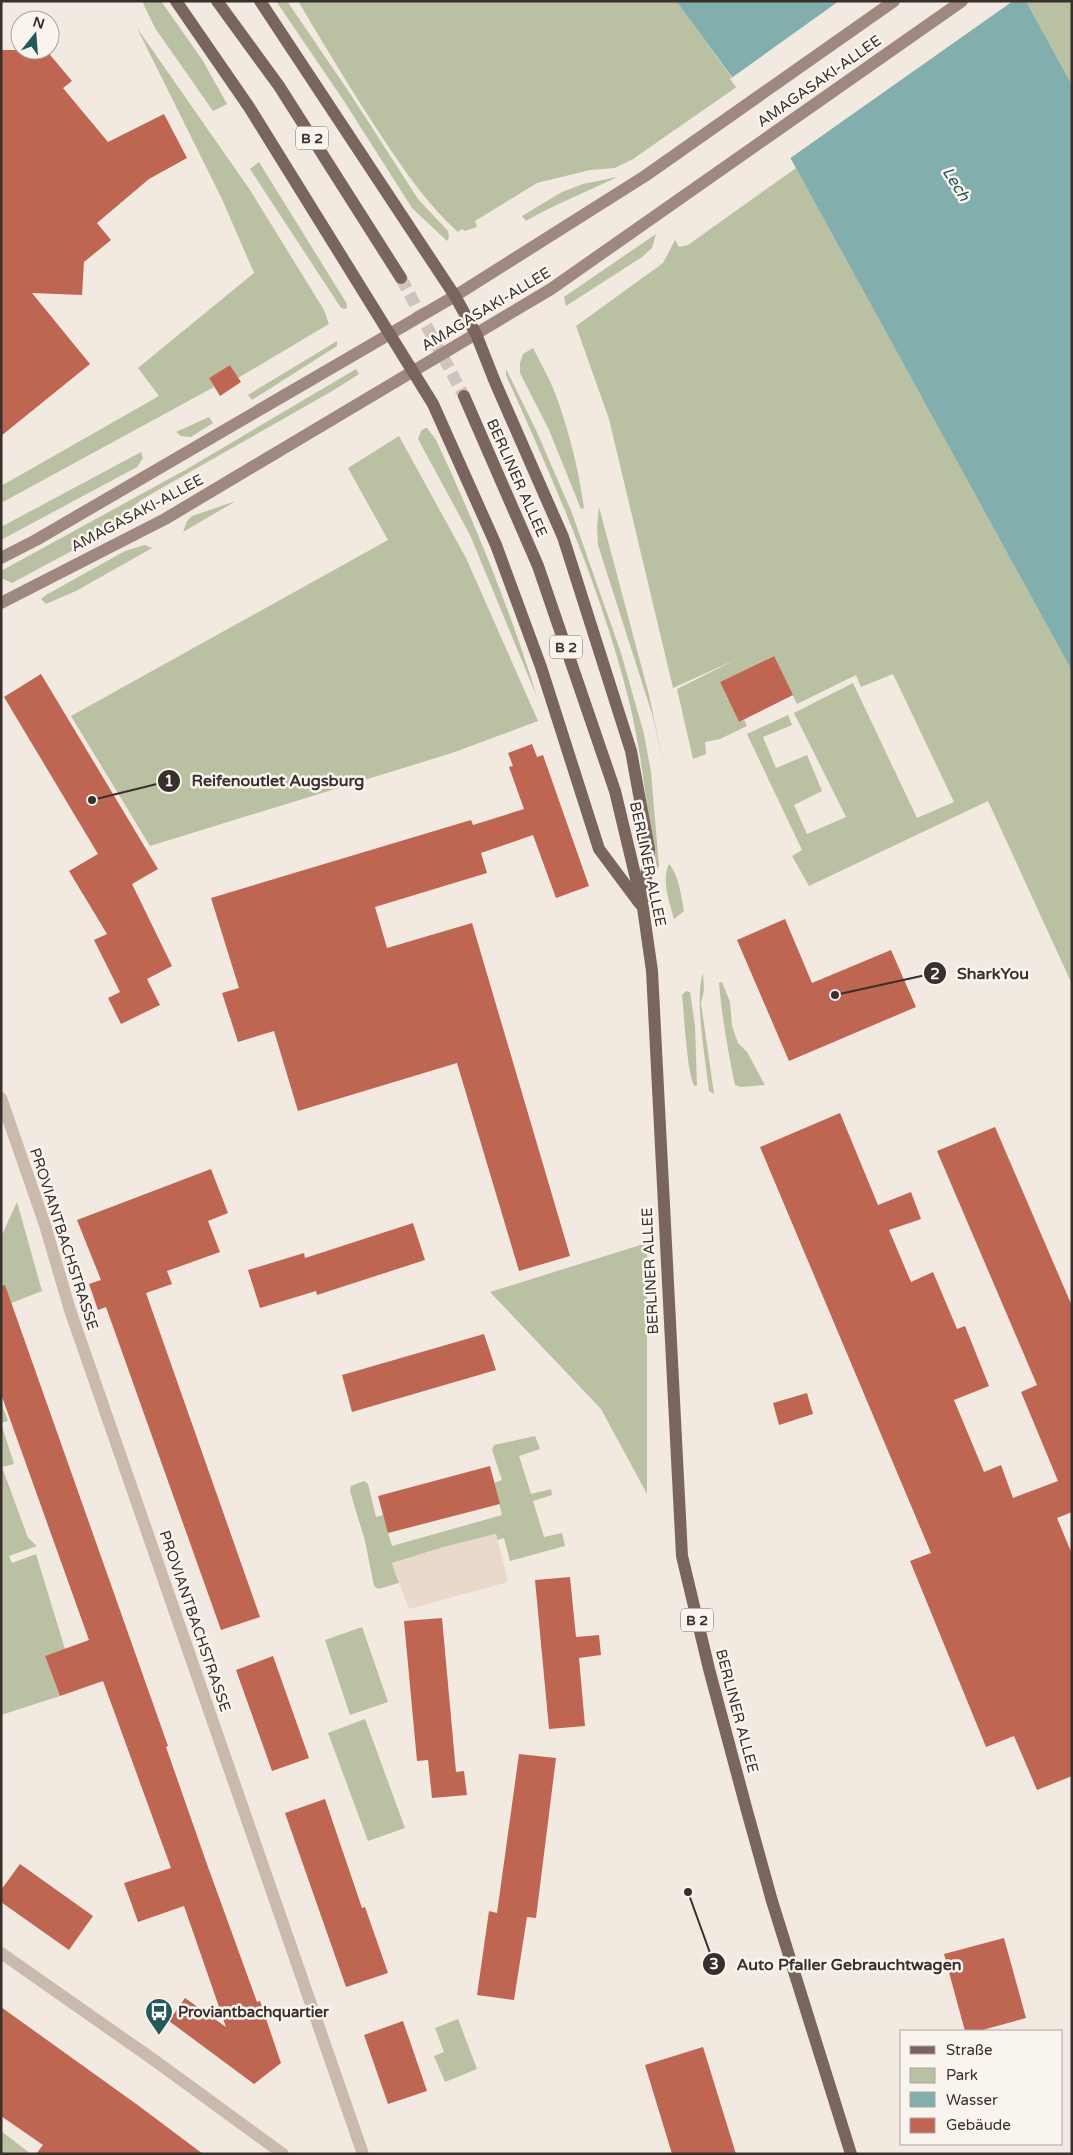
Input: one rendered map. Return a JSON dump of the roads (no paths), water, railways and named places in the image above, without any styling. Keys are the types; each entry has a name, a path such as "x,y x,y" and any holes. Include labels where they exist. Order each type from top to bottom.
{"main road":[{"path":"176,1 249,108 433,404 496,545 541,667 599,849 643,908"},
{"name":"B 2","path":"217,1 279,86 402,278"},
{"path":"260,1 455,296 476,334 563,537 631,752 649,849 643,908"},
{"name":"AMAGASAKI-ALLEE","path":"1,558 36,540 455,296 645,176 894,1"},
{"name":"AMAGASAKI-ALLEE","path":"1,603 165,519 552,289 962,1"},
{"name":"BERLINER ALLEE","path":"464,396 538,566 615,791 643,908 652,971 682,1556 709,1669 749,1820 772,1901 851,2154"}],"street":[{"name":"PROVIANTBACHSTRASSE","path":"1,1098 44,1225 76,1329 363,2154"},
{"path":"1,1953 154,2060 282,2154"}],"water":[{"name":"Lech","path":"676,1 1026,1 1072,85 1072,671 786,150"}],"tunnel":[{"path":"401,278 464,396"}],"place":[{"name":"Reifenoutlet Augsburg","path":"92,800"},
{"name":"SharkYou","path":"835,995"},
{"name":"Auto Pfaller Gebrauchtwagen","path":"688,1892"},
{"name":"Proviantbachquartier","path":"159,2036"}]}
